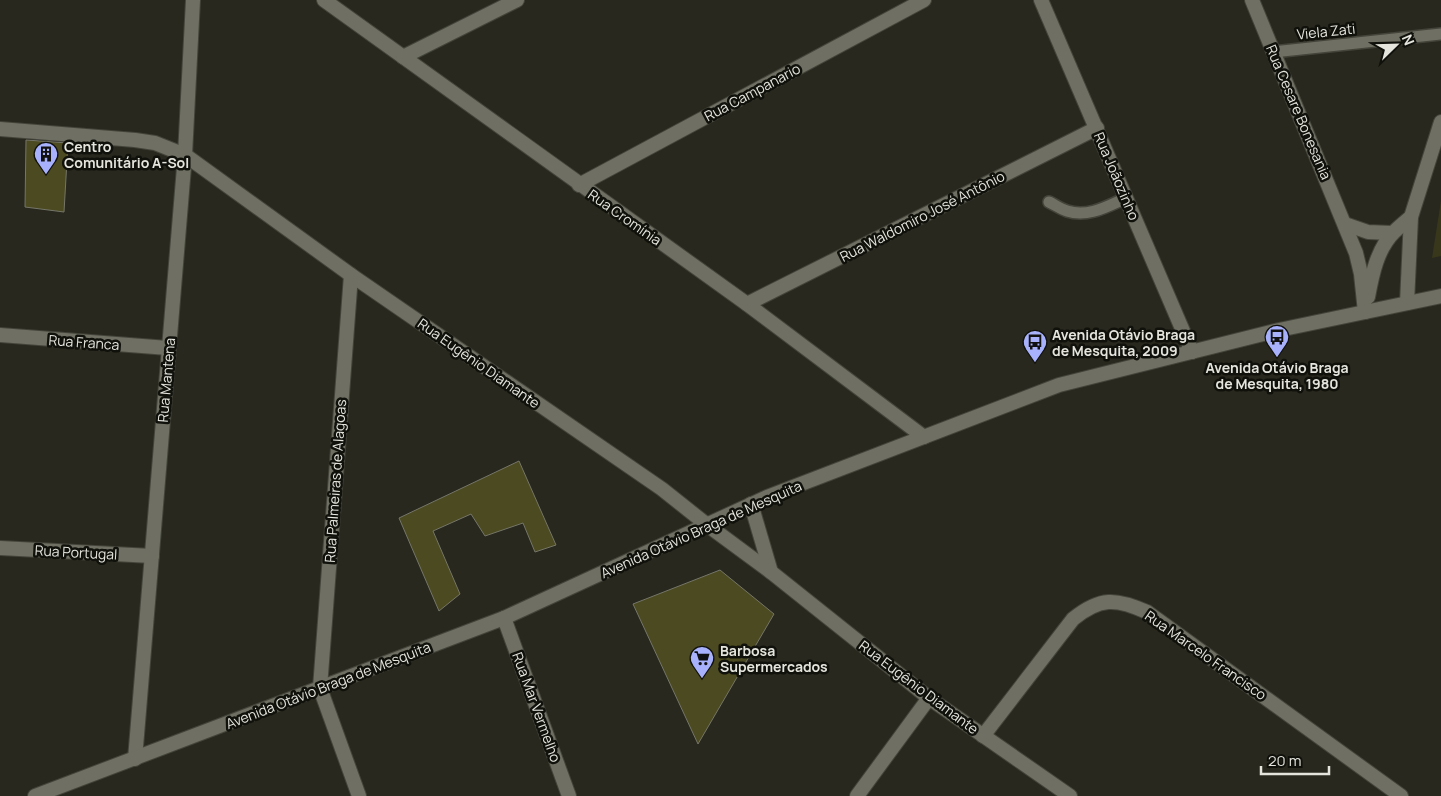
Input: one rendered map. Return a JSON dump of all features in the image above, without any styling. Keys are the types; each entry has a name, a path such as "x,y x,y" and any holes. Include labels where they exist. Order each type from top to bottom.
{"street":[{"name":"Rua Mantena","path":"134,759 185,155 193,0"},
{"name":"Rua Cromínia","path":"324,0 747,304 924,437"},
{"path":"403,57 517,0"},
{"name":"Rua Campanario","path":"579,185 924,0"},
{"name":"Rua Joãozinho","path":"1041,0 1192,352"},
{"name":"Rua Cesare Bonesania","path":"1252,0 1356,253 1361,274 1365,312"},
{"path":"1408,303 1411,217 1441,122"},
{"name":"Rua Waldomiro José Antônio","path":"747,304 1097,128"},
{"name":"Rua Eugênio Diamante","path":"0,129 135,140 155,144 185,155 350,274 662,489 771,572 929,698 1070,796"},
{"path":"1365,312 1374,268 1381,251 1392,234 1411,217"},
{"path":"1345,224 1368,232 1392,234"},
{"name":"Rua Palmeiras de Alagoas","path":"320,688 350,274"},
{"name":"Avenida Otávio Braga de Mesquita","path":"35,796 504,618 751,504 1060,385 1279,330 1441,296"},
{"name":"Rua Franca","path":"0,335 168,348"},
{"path":"751,504 771,572"},
{"name":"Rua Portugal","path":"0,548 152,556"},
{"name":"Rua Marcelo Francisco","path":"983,736 1073,619 1086,608 1113,601 1131,605 1147,612 1401,796"},
{"name":"Rua Mar Vermelho","path":"504,618 569,796"},
{"path":"320,688 359,796"},
{"path":"857,796 929,698"}],"lane":[{"name":"Viela Zati","path":"1273,52 1441,34"},
{"path":"1049,202 1068,212 1087,213 1126,198"}],"shaded area":[{"path":"1441,201 1441,256 1432,258"}],"building":[{"name":"Centro Comunitário A-Sol","path":"26,140 68,143 64,212 25,207"},
{"path":"519,461 556,545 535,552 523,523 485,536 471,514 433,531 460,594 439,611 399,518"},
{"name":"Barbosa Supermercados","path":"720,570 774,614 698,744 633,604"}],"place":[{"name":"Centro Comunitário A-Sol","path":"46,175"},
{"name":"Avenida Otávio Braga de Mesquita, 1980","path":"1277,358"},
{"name":"Avenida Otávio Braga de Mesquita, 2009","path":"1035,363"},
{"name":"Barbosa Supermercados","path":"702,679"}]}
